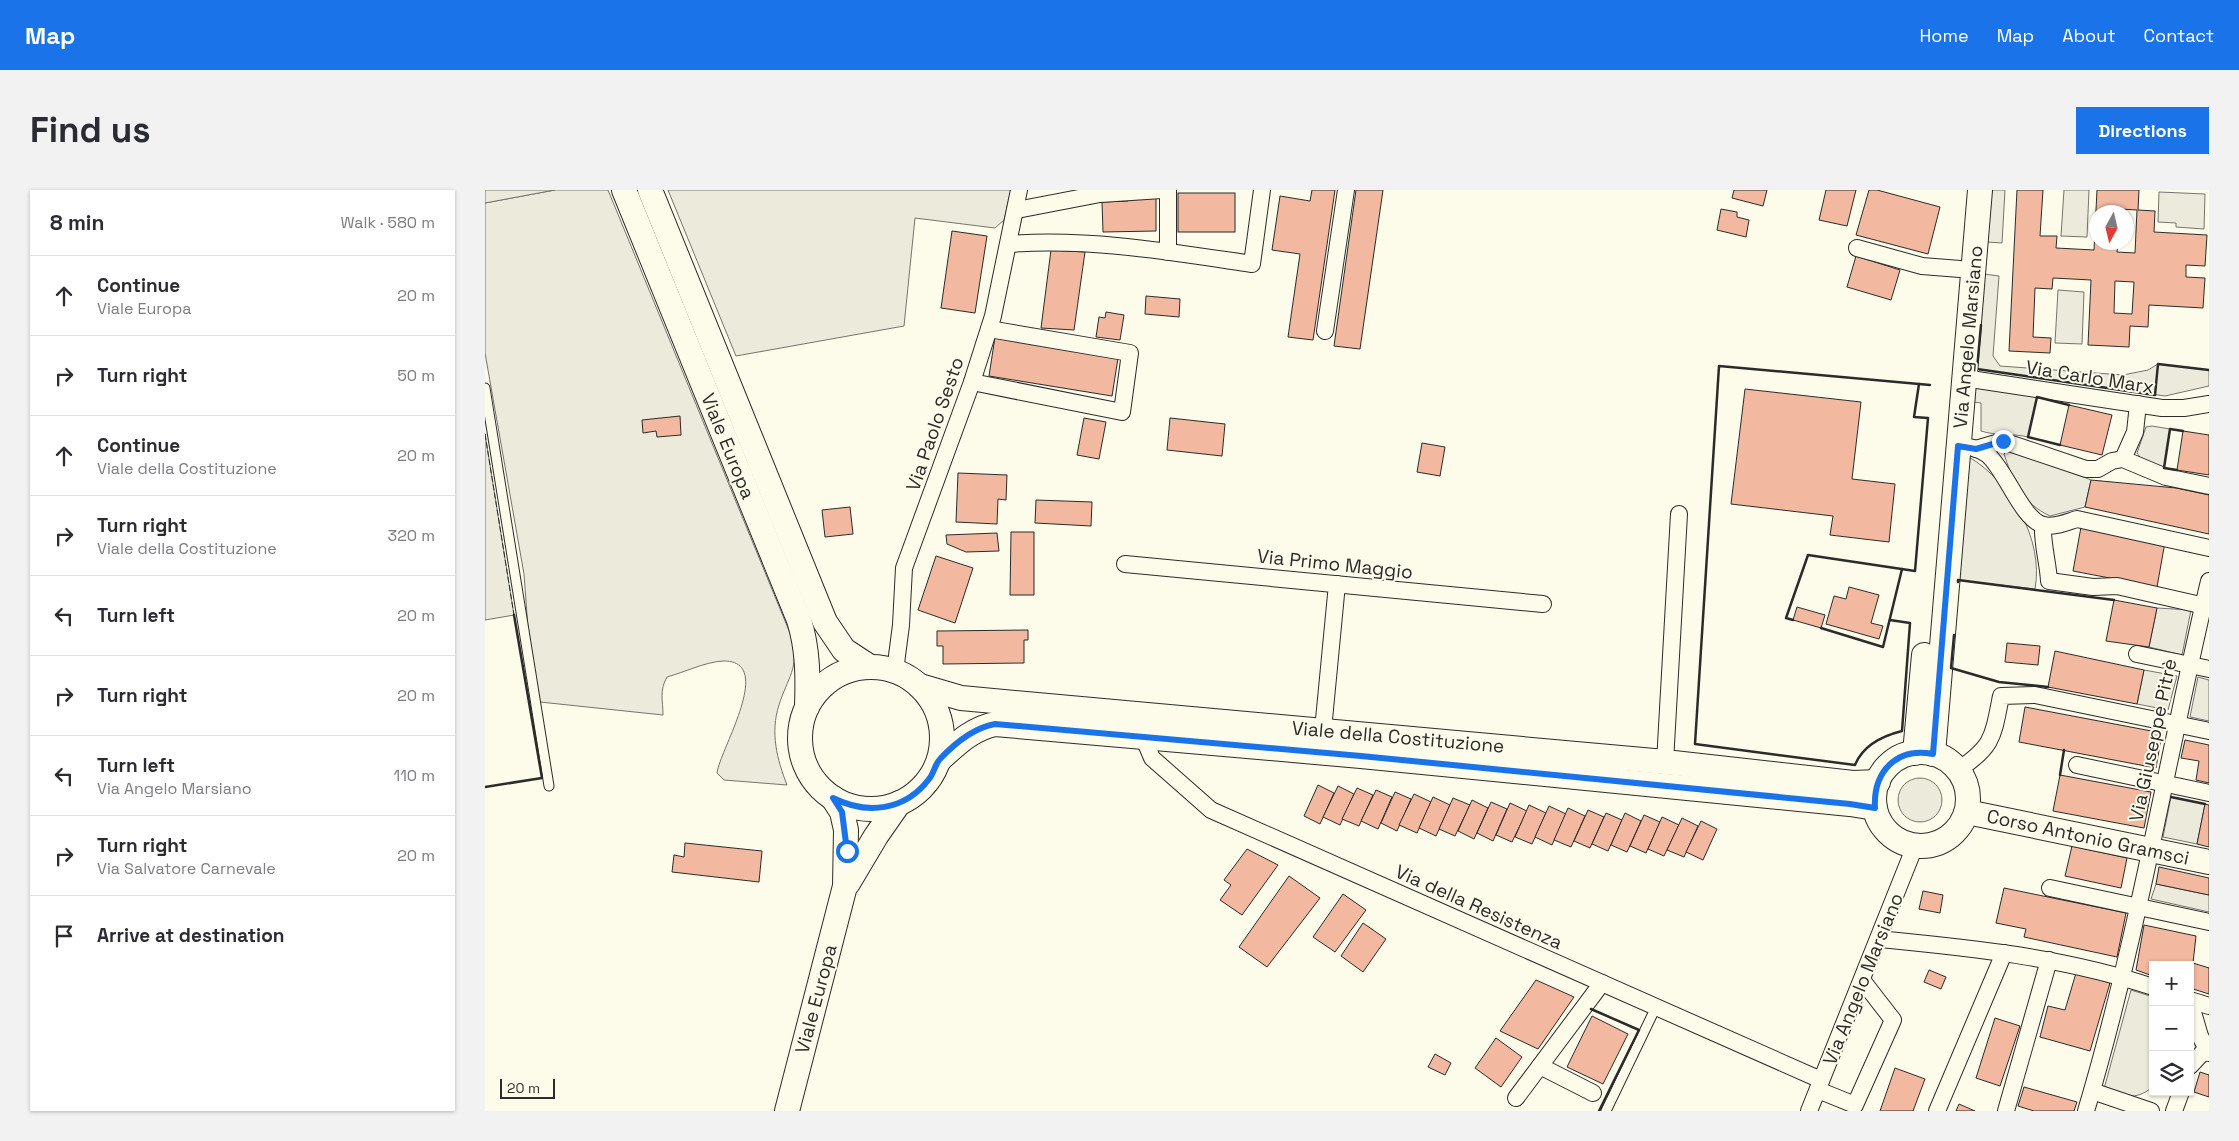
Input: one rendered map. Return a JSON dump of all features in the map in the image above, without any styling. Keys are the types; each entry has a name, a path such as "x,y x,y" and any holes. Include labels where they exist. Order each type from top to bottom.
{"street":[{"name":"Viale Europa","path":"624,190 799,620 805,639 808,662 807,707"},
{"name":"Viale Europa","path":"650,190 825,622 844,650 870,667"},
{"name":"Via Paolo Sesto","path":"895,671 901,625 904,568 972,382 989,329 1017,210 1019,190"},
{"path":"1017,210 1100,194 1162,190"},
{"path":"1168,190 1168,252"},
{"path":"1009,244 1053,240 1168,252 1252,264 1262,190"},
{"path":"1325,331 1346,190"},
{"name":"Via Angelo Marsiano","path":"1924,753 1967,190"},
{"name":"Via Angelo Marsiano","path":"1924,753 1967,447 1964,378 1980,190"},
{"path":"1857,248 1922,266 1960,269"},
{"path":"972,382 1122,412 1130,353 989,329"},
{"name":"Via Carlo Marx","path":"1964,378 2138,404 2184,408 2209,404"},
{"path":"2123,459 2135,432 2138,404"},
{"path":"1967,447 2003,441 2086,469 2098,469 2112,461 2123,459 2166,478 2209,486"},
{"path":"1967,447 1987,455 2001,471 2025,509 2034,520 2043,525 2057,525 2077,519 2209,548"},
{"path":"1665,762 1679,514"},
{"path":"2043,525 2042,539 2047,554 2049,581 2093,587 2117,586 2206,606"},
{"name":"Via Primo Maggio","path":"1125,564 1543,604"},
{"name":"Via Giuseppe Pitrè","path":"2086,1111 2123,977 2140,906 2150,850 2179,724 2190,665 2206,606 2209,581"},
{"path":"1323,730 1337,584"},
{"path":"2137,654 2209,669"},
{"path":"870,667 895,671 920,686 930,698 937,713 942,744 939,760 925,783 916,793 886,808 859,808 833,798 814,779 806,767 800,747 801,727 807,707 818,691 833,678 851,670 870,667"},
{"name":"Viale della Costituzione","path":"920,686 961,698 1665,762 1853,783 1878,782"},
{"path":"1958,770 1979,756 1992,738 2001,696 2035,695 2209,731"},
{"name":"Viale della Costituzione","path":"939,760 971,733 981,727 995,724 1144,739 1361,756 1841,803 1875,808"},
{"name":"Via della Resistenza","path":"1144,739 1152,758 1211,810 1656,1007 1820,1085 1855,1105 1893,1020 1862,980"},
{"path":"1924,753 1947,760 1958,770 1965,782 1968,797 1967,812 1953,834 1942,842 1929,846 1915,846 1901,842 1889,834 1875,808 1875,795 1878,782 1893,762 1924,753"},
{"path":"2077,765 2209,793"},
{"name":"Viale Europa","path":"787,1111 845,886 846,830 842,812 833,798"},
{"name":"Viale Europa","path":"845,886 899,803"},
{"name":"Corso Antonio Gramsci","path":"1967,812 2209,862"},
{"name":"Via Angelo Marsiano","path":"1809,1111 1915,846"},
{"path":"2050,888 2209,922"},
{"path":"1879,939 2049,960 2123,977 2149,986"},
{"path":"1937,1111 2003,953"},
{"path":"2006,1111 2049,960"},
{"path":"1516,1098 1602,983"},
{"path":"2194,1002 2209,1006"},
{"path":"2192,1006 2207,1051 2194,1062"},
{"path":"1540,1066 1593,1093"},
{"path":"2092,1091 2151,1111"},
{"path":"2174,1111 2180,1096"}],"lane":[{"path":"485,388 549,786"},
{"path":"1606,1111 1656,1007"}],"shaded area":[{"path":"485,190 555,190 485,203"},
{"path":"555,190 608,190 792,638 794,665 779,705 775,726 778,756 787,785 724,780 717,773 741,708 745,690 745,675 738,665 723,661 716,662 667,677 662,691 663,715 540,702 528,628 524,574 485,353 485,203"},
{"path":"668,190 1011,190 1004,220 995,228 915,218 904,326 736,356"},
{"path":"1992,190 2005,190 2002,243 1987,242"},
{"path":"2064,190 2089,190 2087,237 2061,236"},
{"path":"2159,192 2205,194 2204,229 2176,227 2176,223 2158,222"},
{"path":"1984,274 1999,276 1993,356 2000,366 2123,375 2148,370 2158,364 2209,370 2209,386 2165,396 1977,369"},
{"path":"2058,290 2084,292 2082,344 2055,343"},
{"path":"1975,387 2037,397 2028,437 1981,431 1981,403 1973,402"},
{"path":"2146,427 2170,429 2164,468 2142,460 2137,453"},
{"path":"485,434 514,615 485,620"},
{"path":"2009,449 2091,480 2085,507 2050,516 2032,505 2020,490 2011,473 2004,454"},
{"path":"1969,457 1998,481 2011,497 2021,514 2029,532 2034,551 2035,589 1958,580"},
{"path":"2157,608 2191,610 2182,655 2149,647"},
{"path":"2144,670 2177,676 2168,710 2137,704"},
{"path":"2198,677 2209,680 2209,721 2190,717"},
{"path":"1916,778 1924,778 1936,784 1942,800 1936,816 1924,822 1916,822 1904,816 1898,804 1898,796 1904,784"},
{"path":"2171,797 2205,804 2197,844 2163,837"},
{"path":"2156,884 2209,895 2209,912 2151,899"},
{"path":"2131,990 2149,996 2149,1090 2135,1096 2129,1096 2104,1089"}],"building":[{"path":"1312,190 1335,190 1313,340 1288,337 1300,254 1272,250 1280,196 1310,201"},
{"path":"1356,190 1383,190 1360,349 1334,346"},
{"path":"1734,190 1767,190 1763,206 1732,198"},
{"path":"1826,190 1856,190 1847,226 1819,220"},
{"path":"1869,190 1877,190 1940,207 1928,254 1856,235"},
{"path":"2017,190 2043,190 2040,236 2057,236 2056,248 2117,250 2117,252 2135,253 2137,210 2134,210 2134,205 2096,205 2097,190 2139,190 2138,210 2155,211 2154,232 2207,235 2205,266 2186,265 2186,277 2205,278 2203,308 2149,305 2148,327 2130,326 2129,347 2088,345 2091,280 2053,278 2052,289 2035,288 2033,337 2051,338 2050,353 2009,351","holes":["2115,281 2134,282 2132,314 2114,313"]},
{"path":"1178,193 1235,193 1235,232 1178,232"},
{"path":"1156,196 1156,231 1103,232 1102,202 1128,201 1128,197"},
{"path":"1721,209 1737,212 1737,217 1749,220 1746,237 1717,230"},
{"path":"952,231 987,236 975,313 941,308"},
{"path":"1051,250 1085,252 1074,330 1041,328"},
{"path":"1856,256 1900,270 1891,300 1847,287"},
{"path":"1146,296 1180,299 1179,317 1145,314"},
{"path":"1106,312 1124,315 1120,340 1096,337 1099,317 1105,318"},
{"path":"995,337 1118,358 1112,396 989,376"},
{"path":"1745,389 1861,402 1852,479 1895,484 1889,542 1830,535 1833,516 1731,504"},
{"path":"2069,405 2112,415 2102,455 2060,445"},
{"path":"680,416 681,435 657,437 656,431 643,433 642,420"},
{"path":"1084,418 1106,422 1099,459 1077,455"},
{"path":"1170,418 1225,424 1222,456 1167,450"},
{"path":"2183,431 2209,435 2209,475 2177,470"},
{"path":"1422,443 1445,447 1440,476 1417,472"},
{"path":"958,473 1007,475 1006,500 998,499 997,524 956,522"},
{"path":"2091,480 2176,488 2209,495 2209,534 2085,507"},
{"path":"1036,500 1092,502 1091,526 1035,523"},
{"path":"850,507 853,534 825,537 822,510"},
{"path":"2081,527 2165,542 2157,587 2073,571"},
{"path":"1011,532 1034,532 1034,595 1010,595"},
{"path":"997,533 999,551 966,552 947,544 946,535"},
{"path":"936,556 973,568 955,623 918,610"},
{"path":"1849,587 1879,595 1871,623 1883,626 1879,639 1826,624 1834,596 1846,599"},
{"path":"2114,600 2157,608 2149,647 2106,641"},
{"path":"1797,607 1825,615 1821,628 1793,620"},
{"path":"1028,630 1028,640 1024,640 1024,663 943,664 943,646 937,646 937,631"},
{"path":"2007,643 2040,646 2038,665 2005,662"},
{"path":"2055,651 2144,670 2137,704 2048,687"},
{"path":"2025,707 2162,733 2156,768 2019,742"},
{"path":"2185,740 2209,745 2209,783 2196,780 2199,761 2181,758"},
{"path":"2060,775 2151,792 2144,828 2053,811"},
{"path":"1318,785 1334,793 1320,824 1304,816"},
{"path":"1338,786 1354,794 1340,825 1323,817"},
{"path":"1357,788 1373,795 1359,826 1342,819"},
{"path":"1376,790 1392,797 1378,829 1361,821"},
{"path":"1395,792 1411,799 1397,831 1381,823"},
{"path":"1414,794 1431,802 1417,833 1399,825"},
{"path":"1433,797 1450,805 1436,836 1419,828"},
{"path":"1453,798 1470,805 1455,836 1439,829"},
{"path":"1472,800 1488,808 1474,839 1458,831"},
{"path":"1491,802 1507,809 1493,841 1477,833"},
{"path":"1510,803 1527,811 1512,842 1496,835"},
{"path":"2205,804 2209,805 2209,847 2197,844"},
{"path":"1529,805 1546,813 1532,844 1515,837"},
{"path":"1549,806 1566,814 1552,845 1535,837"},
{"path":"1568,808 1585,816 1571,847 1554,840"},
{"path":"1588,810 1604,817 1590,848 1574,841"},
{"path":"1606,813 1622,820 1608,851 1592,844"},
{"path":"1625,813 1641,821 1627,852 1611,845"},
{"path":"1644,815 1660,822 1646,853 1630,846"},
{"path":"1662,817 1679,825 1664,856 1648,849"},
{"path":"1682,818 1698,826 1684,857 1667,850"},
{"path":"1701,821 1717,829 1703,860 1686,852"},
{"path":"685,843 762,851 759,882 672,872 674,855 684,857"},
{"path":"2072,846 2127,858 2121,888 2065,876"},
{"path":"1247,849 1278,865 1242,915 1220,900 1231,885 1224,880"},
{"path":"2159,867 2209,878 2209,895 2156,884"},
{"path":"1289,876 1320,898 1267,967 1239,947"},
{"path":"2004,888 2126,913 2117,957 2024,937 2026,929 1996,923"},
{"path":"1923,891 1943,895 1940,913 1919,909"},
{"path":"1343,894 1366,910 1335,952 1313,937"},
{"path":"1363,923 1386,939 1363,972 1341,956"},
{"path":"2144,925 2196,936 2193,961 2149,961 2149,975 2136,970"},
{"path":"2194,963 2209,968 2209,994 2194,989"},
{"path":"1929,970 1946,977 1941,989 1924,982"},
{"path":"2076,973 2110,983 2090,1051 2040,1037 2048,1006 2065,1010"},
{"path":"1536,980 1574,997 1538,1049 1500,1031"},
{"path":"1592,1016 1628,1034 1603,1084 1567,1067"},
{"path":"1995,1018 2020,1026 2000,1086 1976,1078"},
{"path":"1496,1038 1522,1057 1501,1087 1475,1068"},
{"path":"1435,1054 1451,1063 1445,1075 1428,1067"},
{"path":"1895,1068 1925,1079 1913,1111 1880,1111"},
{"path":"2200,1072 2209,1075 2209,1097 2194,1092"},
{"path":"2024,1087 2077,1102 2074,1111 2034,1111 2018,1106"},
{"path":"1959,1104 1975,1111 1956,1111"}],"fence":[{"path":"485,434 514,615"}],"wall":[{"path":"1981,325 1977,369 2155,395 2158,364 2209,370"},
{"path":"1890,620 1910,623 1902,731 1874,742 1858,758 1855,765 1695,744 1719,366 1930,385"},
{"path":"1793,620 1786,618 1808,555 1915,571 1928,418 1914,417 1919,384"},
{"path":"2060,445 2028,437 2037,397 2069,405"},
{"path":"2177,470 2164,468 2170,429 2183,431"},
{"path":"1821,628 1883,647 1902,569"},
{"path":"1958,582 1958,580 2114,600"},
{"path":"485,787 542,778 514,615"},
{"path":"1954,635 1951,668 1999,682 2048,687"},
{"path":"2060,775 2064,750"},
{"path":"2171,797 2205,804"},
{"path":"1591,1009 1639,1030 1599,1111"}],"route":[{"path":"847,851 846,830 842,812 833,798 859,808 886,808 899,803 916,793 930,778 939,760 958,743 981,727 995,724 1144,739 1361,756 1862,805 1875,808 1878,782 1884,771 1893,762 1903,756 1915,753 1933,754 1958,446 1976,449 1990,443 2003,441"}]}
